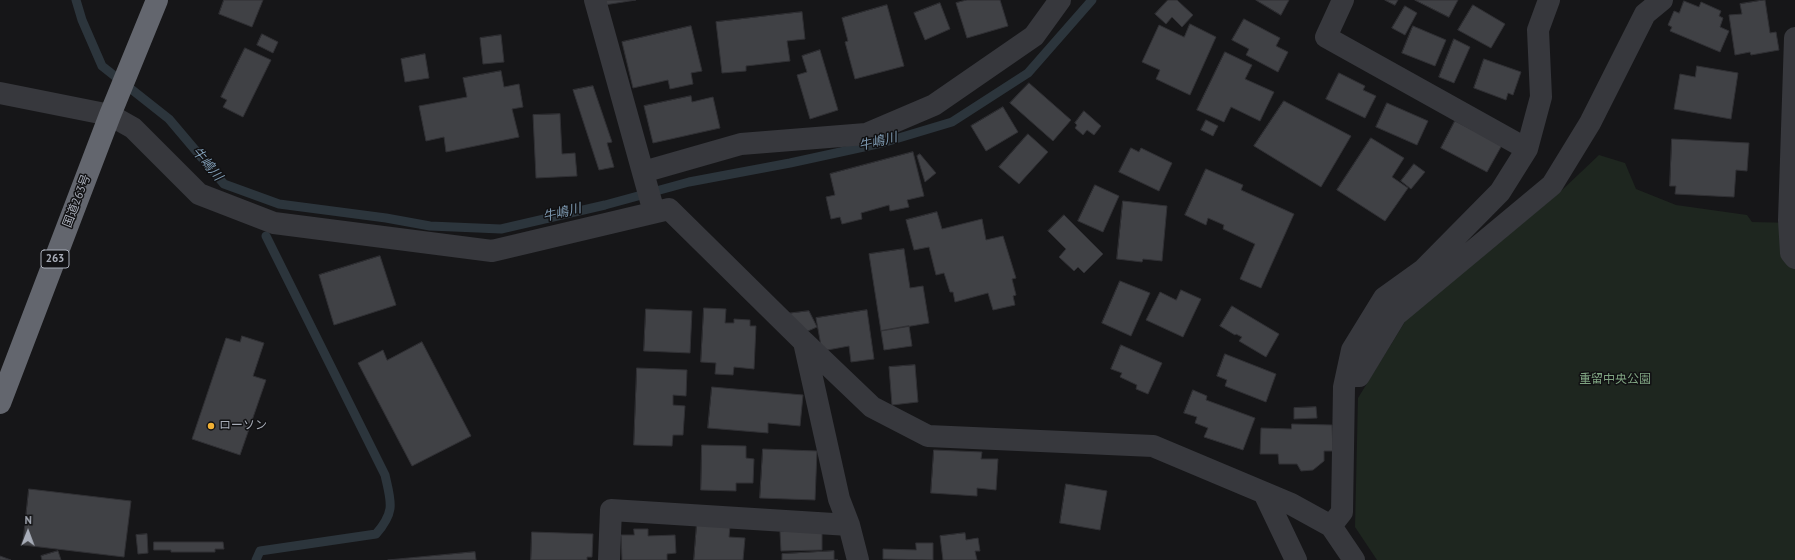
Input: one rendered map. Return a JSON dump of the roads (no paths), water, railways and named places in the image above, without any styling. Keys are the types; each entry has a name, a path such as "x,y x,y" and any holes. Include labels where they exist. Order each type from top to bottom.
{"highway":[{"name":"国道263号","path":"0,403 110,115 130,69 156,0"}],"street":[{"path":"595,0 654,212"},
{"path":"643,172 741,144 866,134 934,105 1034,36 1060,0"},
{"path":"1343,0 1326,37 1528,149"},
{"path":"1347,375 1359,376 1396,315 1552,185 1590,123 1645,14 1662,0"},
{"path":"1331,526 1342,512 1344,387 1352,350 1384,298 1423,270 1500,192 1528,149 1541,98 1538,30 1544,2"},
{"path":"1795,38 1789,220 1791,253 1795,258"},
{"path":"0,93 110,115 133,128 199,194 274,223 492,251 669,209 872,407 928,436 1153,446 1291,504 1331,526 1354,560"},
{"path":"804,342 838,499 849,525 858,560"},
{"path":"1264,493 1296,560"},
{"path":"609,560 611,510 849,525"}],"waterway":[{"name":"牛嶋川","path":"76,0 82,20 102,66 169,119 224,184 279,204 386,218 430,226 501,229 605,205 689,182 790,163 882,143 952,122 1028,73 1092,0"},
{"path":"256,560 260,551 376,534 387,519 390,506 389,492 385,475 266,236"}],"place":[{"name":"ローソン","path":"211,426"}],"park label":[{"name":"重留中央公園","path":"1615,380"}]}
